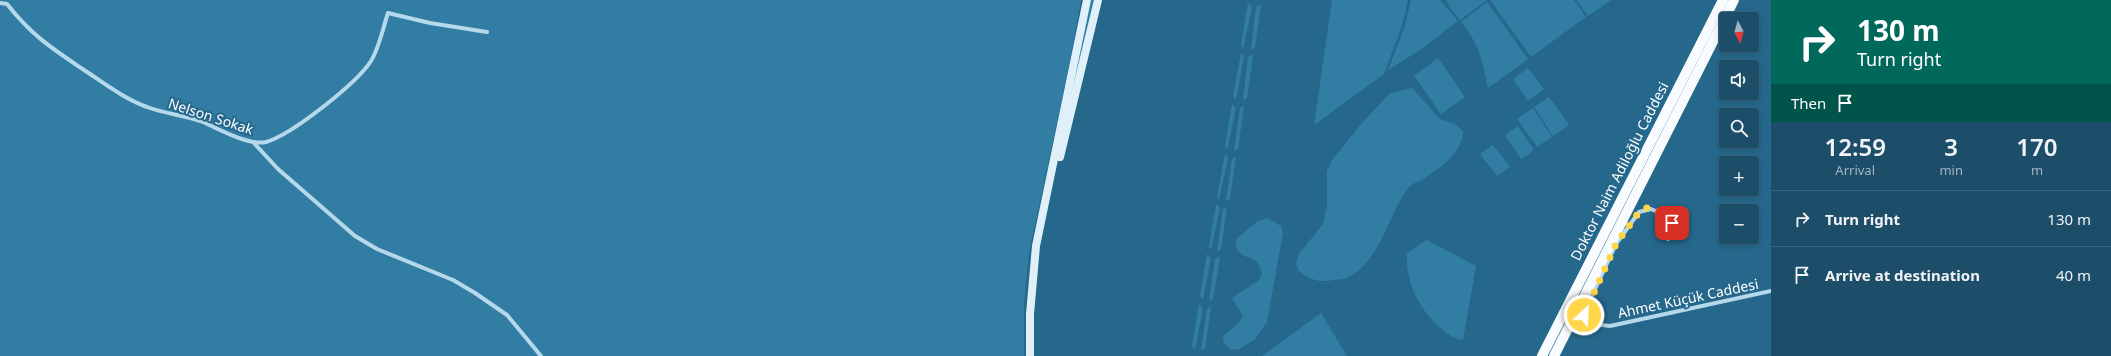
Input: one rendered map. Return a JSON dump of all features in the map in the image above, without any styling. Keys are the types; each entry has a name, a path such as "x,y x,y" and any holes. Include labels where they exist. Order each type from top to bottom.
{"main road":[{"name":"Doktor Naim Adiloğlu Caddesi","path":"1542,356 1722,0"},
{"name":"Doktor Naim Adiloğlu Caddesi","path":"1554,356 1580,314 1734,0"}],"street":[{"path":"1030,356 1030,314 1036,246 1087,0"},
{"path":"1034,268 1098,0"},
{"name":"Nelson Sokak","path":"0,3 7,4 20,21 50,49 119,93 148,108 197,120 253,142 266,142 286,131 319,110 358,77 372,60 388,13 430,23 487,32"},
{"path":"253,142 278,169 355,236 376,250 453,280 476,293 507,315 541,356"},
{"path":"1580,314 1616,244 1639,212 1651,208 1667,216 1672,227 1668,239"},
{"name":"Ahmet Küçük Caddesi","path":"1566,307 1602,325 1614,326 1771,291"}],"shaded area":[{"path":"0,0 1081,0 1069,66 1029,253 1024,304 1024,356 0,356"},
{"path":"1091,0 1094,0 1061,135"},
{"path":"1332,0 1408,0 1402,26 1384,74 1314,125"},
{"path":"1411,0 1440,0 1458,21 1420,50 1388,70 1404,29"},
{"path":"1446,0 1487,0 1460,20"},
{"path":"1490,0 1574,0 1586,17 1531,57"},
{"path":"1576,0 1611,0 1588,16"},
{"path":"1487,2 1528,59 1488,88 1479,53 1472,38 1461,22"},
{"path":"1248,3 1252,7 1243,49 1241,45"},
{"path":"1260,4 1261,6 1255,47 1251,50 1256,7"},
{"path":"1241,53 1244,57 1236,100 1233,96"},
{"path":"1252,55 1253,57 1247,98 1243,100 1248,57"},
{"path":"1438,58 1465,97 1441,114 1414,76"},
{"path":"1528,68 1544,89 1528,101 1513,79"},
{"path":"1412,88 1440,119 1454,124 1463,131 1462,138 1456,152 1432,173 1408,188 1369,260 1360,269 1348,278 1344,279 1319,281 1307,276 1298,270 1296,264 1298,255 1323,224 1327,205 1327,171 1332,160 1362,123 1390,93"},
{"path":"1549,97 1569,125 1553,136 1534,107"},
{"path":"1232,104 1236,108 1227,150 1225,146"},
{"path":"1244,106 1238,149 1234,151 1240,108"},
{"path":"1533,108 1552,137 1537,147 1517,119"},
{"path":"1518,126 1534,150 1521,159 1505,135"},
{"path":"1493,145 1510,167 1497,176 1480,154"},
{"path":"1225,154 1228,158 1219,200 1217,197"},
{"path":"1236,156 1230,199 1226,201 1232,159"},
{"path":"1216,204 1220,208 1211,250 1209,247"},
{"path":"1227,207 1221,249 1217,252 1223,209"},
{"path":"1268,218 1281,226 1283,233 1267,322 1255,339 1240,349 1231,350 1224,344 1223,336 1240,322 1243,316 1232,298 1259,280 1262,273 1257,262 1238,251 1236,248 1237,238 1258,221"},
{"path":"1427,240 1476,266 1463,340 1450,335 1435,323 1421,306 1412,286 1407,264 1407,253"},
{"path":"1207,254 1211,258 1203,300 1200,296"},
{"path":"1219,256 1220,258 1213,299 1209,301 1215,259"},
{"path":"1199,304 1203,308 1195,350 1192,346"},
{"path":"1211,306 1205,349 1201,351 1207,309"},
{"path":"1321,313 1347,356 1262,356"}],"route":[{"path":"1584,315 1616,244 1627,231 1639,212 1647,208 1654,209 1667,216 1672,223"}]}
